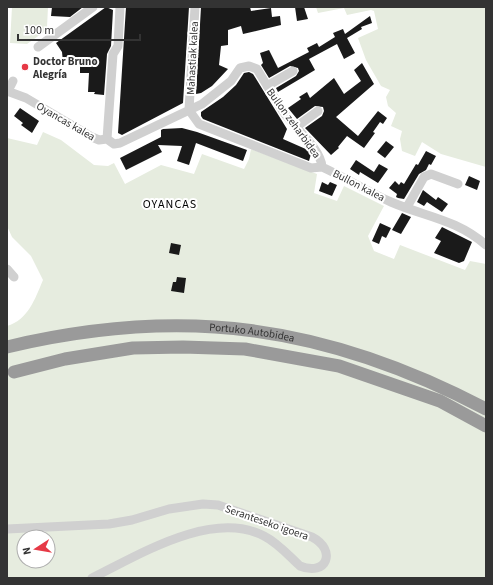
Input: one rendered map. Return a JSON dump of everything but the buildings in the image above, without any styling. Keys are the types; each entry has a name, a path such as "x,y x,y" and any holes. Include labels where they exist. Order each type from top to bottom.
{"highway":[{"name":"Portuko Autobidea","path":"7,347 89,330 170,325 214,326 260,331 330,345 401,369 486,410"},
{"name":"Portuko Autobidea","path":"14,372 64,359 134,348 183,347 245,349 339,366 440,402 486,426"}],"street":[{"path":"38,47 93,7"},
{"path":"107,139 112,54 118,46 120,7"},
{"name":"Mahastiak kalea","path":"189,110 195,7"},
{"name":"Bullon zeharbidea","path":"189,110 213,97 231,81 240,68 249,66 256,69 296,127 317,152 322,161 322,167"},
{"path":"267,86 293,71"},
{"path":"8,91 13,81"},
{"name":"Oyancas kalea","path":"8,91 26,98 92,137 99,140 107,139 114,144 120,143 189,110"},
{"name":"Bullon kalea","path":"189,110 199,124 311,168 322,167 392,202 430,214 471,233 486,245"},
{"path":"296,127 318,111"},
{"path":"407,207 424,177 431,174 458,184"},
{"path":"7,269 14,277"},
{"name":"Seranteseko igoera","path":"7,529 109,524 132,520 169,509 203,504 218,505 312,537 321,543 327,553 327,558 322,566 306,569 300,566 266,537 254,532 226,529 205,530 192,532 170,540 92,578"}],"shaded area":[{"path":"12,7 48,7 47,27 51,27 27,44 10,43"},
{"path":"316,7 486,7 486,167 441,154 422,142 415,156 402,151 400,139 402,131 391,126 396,113 388,106 386,97 390,90 381,86 366,60 358,38 378,29 374,11 371,10 347,15 344,8 318,13"},
{"path":"43,132 61,140 94,165 108,166 114,163 125,184 161,165 194,174 202,154 244,169 249,159 251,149 317,174 314,193 337,201 344,186 384,206 368,236 374,251 394,259 400,245 465,270 470,261 486,264 486,578 7,578 7,326 14,323 26,314 34,301 43,280 31,256 12,237 7,226 7,138 37,145"}],"place":[{"name":"Doctor Bruno Alegría","path":"25,67"}],"district":[{"name":"OYANCAS","path":"170,204"}]}
